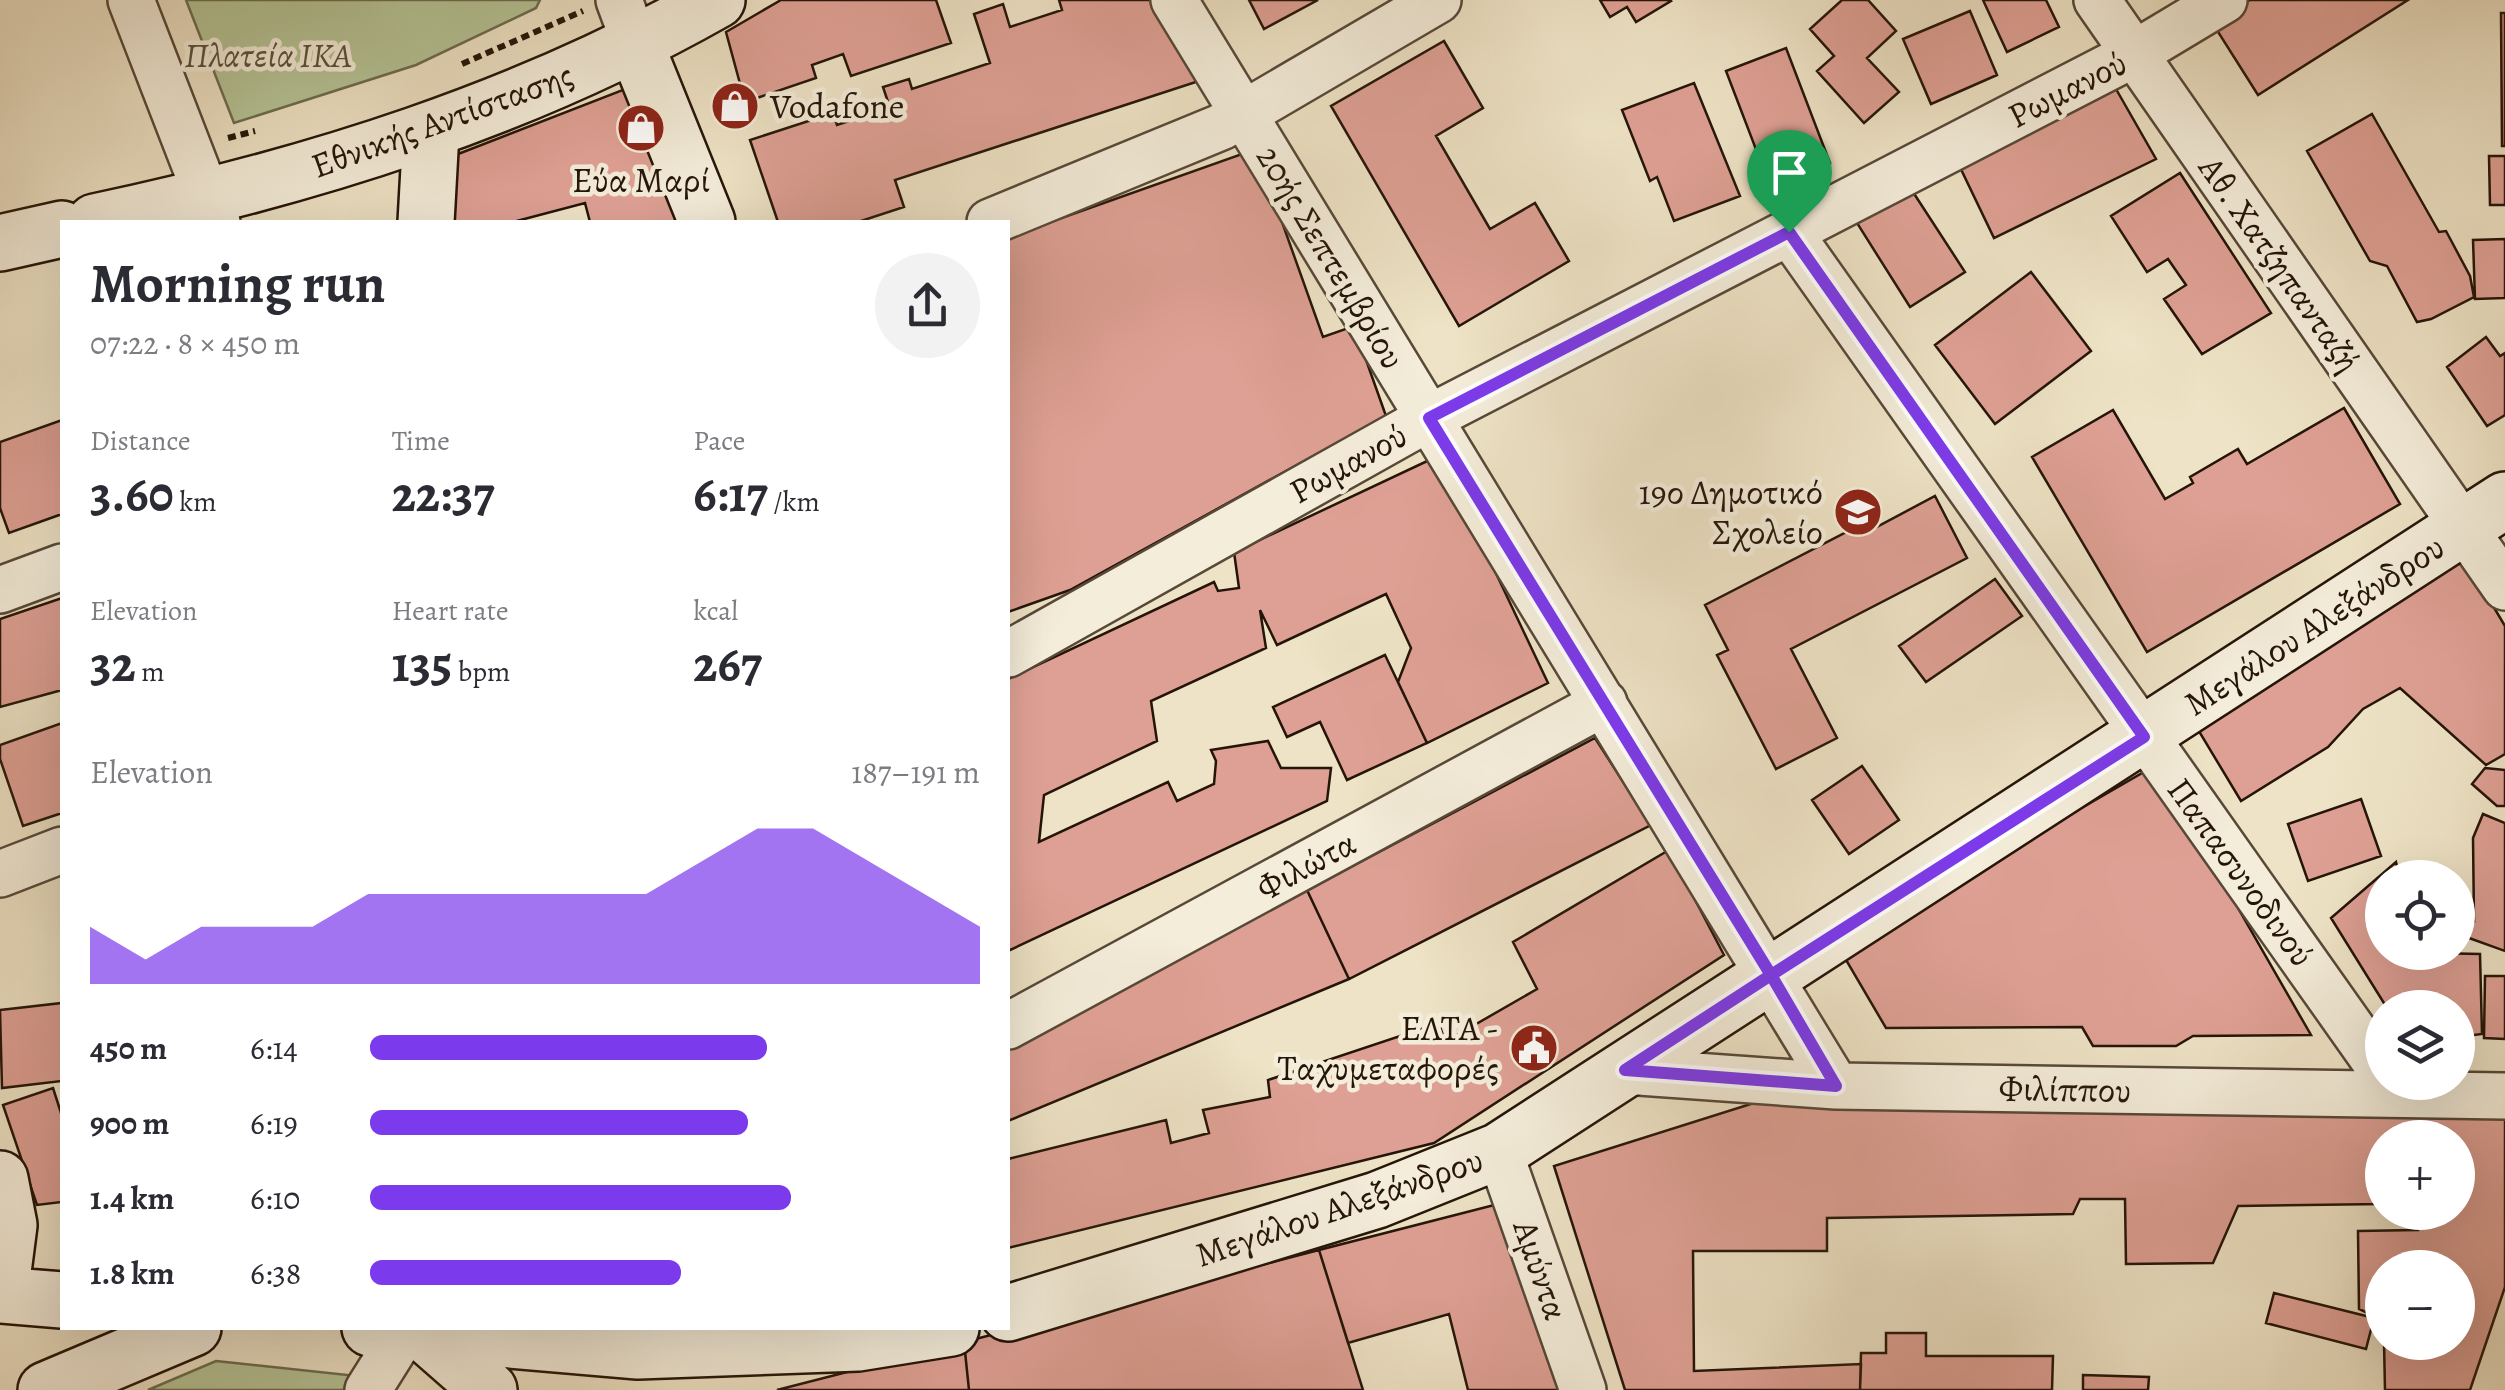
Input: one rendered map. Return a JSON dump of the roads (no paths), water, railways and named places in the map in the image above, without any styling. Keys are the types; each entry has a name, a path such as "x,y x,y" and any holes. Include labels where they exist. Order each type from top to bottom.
{"main road":[{"name":"Εθνικής Αντίστασης","path":"117,220 212,211 431,132 628,23 717,0"},
{"path":"628,23 706,220"},
{"path":"426,220 431,132"},
{"path":"0,243 60,230"},
{"name":"Μεγάλου Αλεξάνδρου","path":"1010,1312 1377,1200 1500,1151 2484,514"},
{"path":"0,1179 9,1237 0,1295 60,1300"},
{"path":"46,1390 188,1330"},
{"path":"400,1331 623,1370 858,1335 924,1330"},
{"path":"400,1331 489,1390"}],"street":[{"path":"131,0 212,211"},
{"name":"20ής Σεπτεμβρίου","path":"1174,0 1836,1086"},
{"path":"995,220 1141,164 1244,115 1438,0"},
{"name":"Αθ. Χατζηπανταζή","path":"2098,0 2134,54 2484,514 2505,587"},
{"name":"Ρωμανού","path":"1010,653 1429,418 2134,54 2224,0"},
{"name":"Παπασυνοδινού","path":"1789,232 2365,1046"},
{"path":"0,590 60,568"},
{"name":"Φιλώτα","path":"1010,1025 1604,703"},
{"path":"0,874 60,851"},
{"name":"Φιλίππου","path":"1625,1070 1836,1086 2365,1082"},
{"name":"Φιλίππου","path":"2475,1092 2505,1096"},
{"name":"Αμύντα","path":"1500,1151 1583,1390"},
{"path":"368,1390 400,1331"}],"place":[{"name":"Vodafone","path":"735,106"},
{"name":"Εύα Μαρί","path":"641,128"},
{"name":"19ο Δημοτικό Σχολείο","path":"1858,512"},
{"name":"ΕΛΤΑ - Ταχυμεταφορές","path":"1534,1048"}],"park label":[{"name":"Πλατεία ΙΚΑ","path":"268,55"}]}
